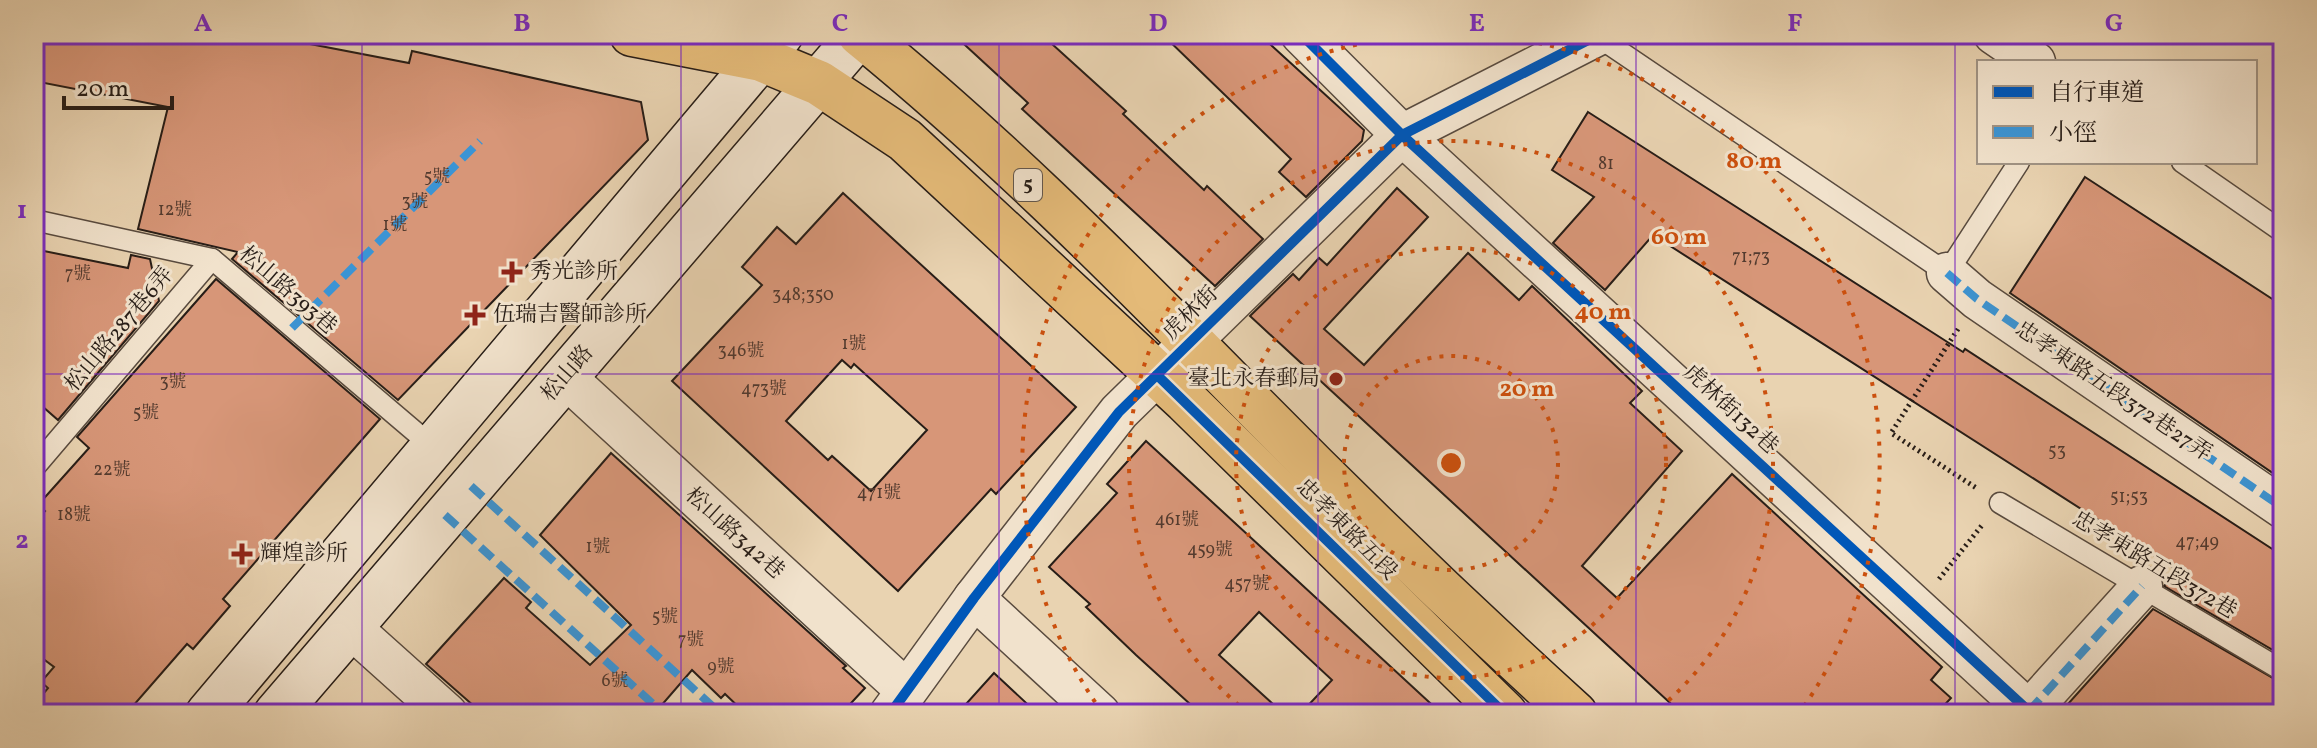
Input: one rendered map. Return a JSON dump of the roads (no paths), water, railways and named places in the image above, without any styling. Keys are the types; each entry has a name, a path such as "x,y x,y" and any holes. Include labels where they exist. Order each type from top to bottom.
{"main road":[{"name":"忠孝東路五段","path":"632,34 771,46 819,83 905,140 1157,375 1505,714"},
{"name":"忠孝東路五段","path":"860,34 922,86 1193,341 1459,606 1575,714"},
{"name":"松山路","path":"276,714 860,34"},
{"path":"208,714 771,46"}],"street":[{"name":"虎林街132巷","path":"1301,34 1402,135 1916,608 2012,707"},
{"path":"1994,34 2032,60"},
{"name":"虎林街","path":"898,702 974,598 1119,412 1402,135 1598,35"},
{"name":"忠孝東路五段372巷27弄","path":"1947,273 1977,299 2283,508"},
{"name":"松山路342巷","path":"565,377 898,702"},
{"path":"2012,707 2142,586"},
{"path":"974,598 1100,714"},
{"path":"350,627 447,714"}],"lane":[{"name":"忠孝東路五段372巷27弄","path":"1598,35 1947,273"},
{"path":"1947,273 2018,164"},
{"path":"2185,164 2283,232"},
{"name":"松山路393巷","path":"34,220 212,259 433,447"},
{"name":"松山路287巷6弄","path":"34,468 212,259"},
{"name":"忠孝東路五段372巷","path":"2000,503 2283,671"}],"place":[{"name":"秀光診所","path":"512,272"},
{"name":"伍瑞吉醫師診所","path":"475,315"},
{"name":"臺北永春郵局","path":"1336,379"},
{"name":"輝煌診所","path":"242,554"}]}
